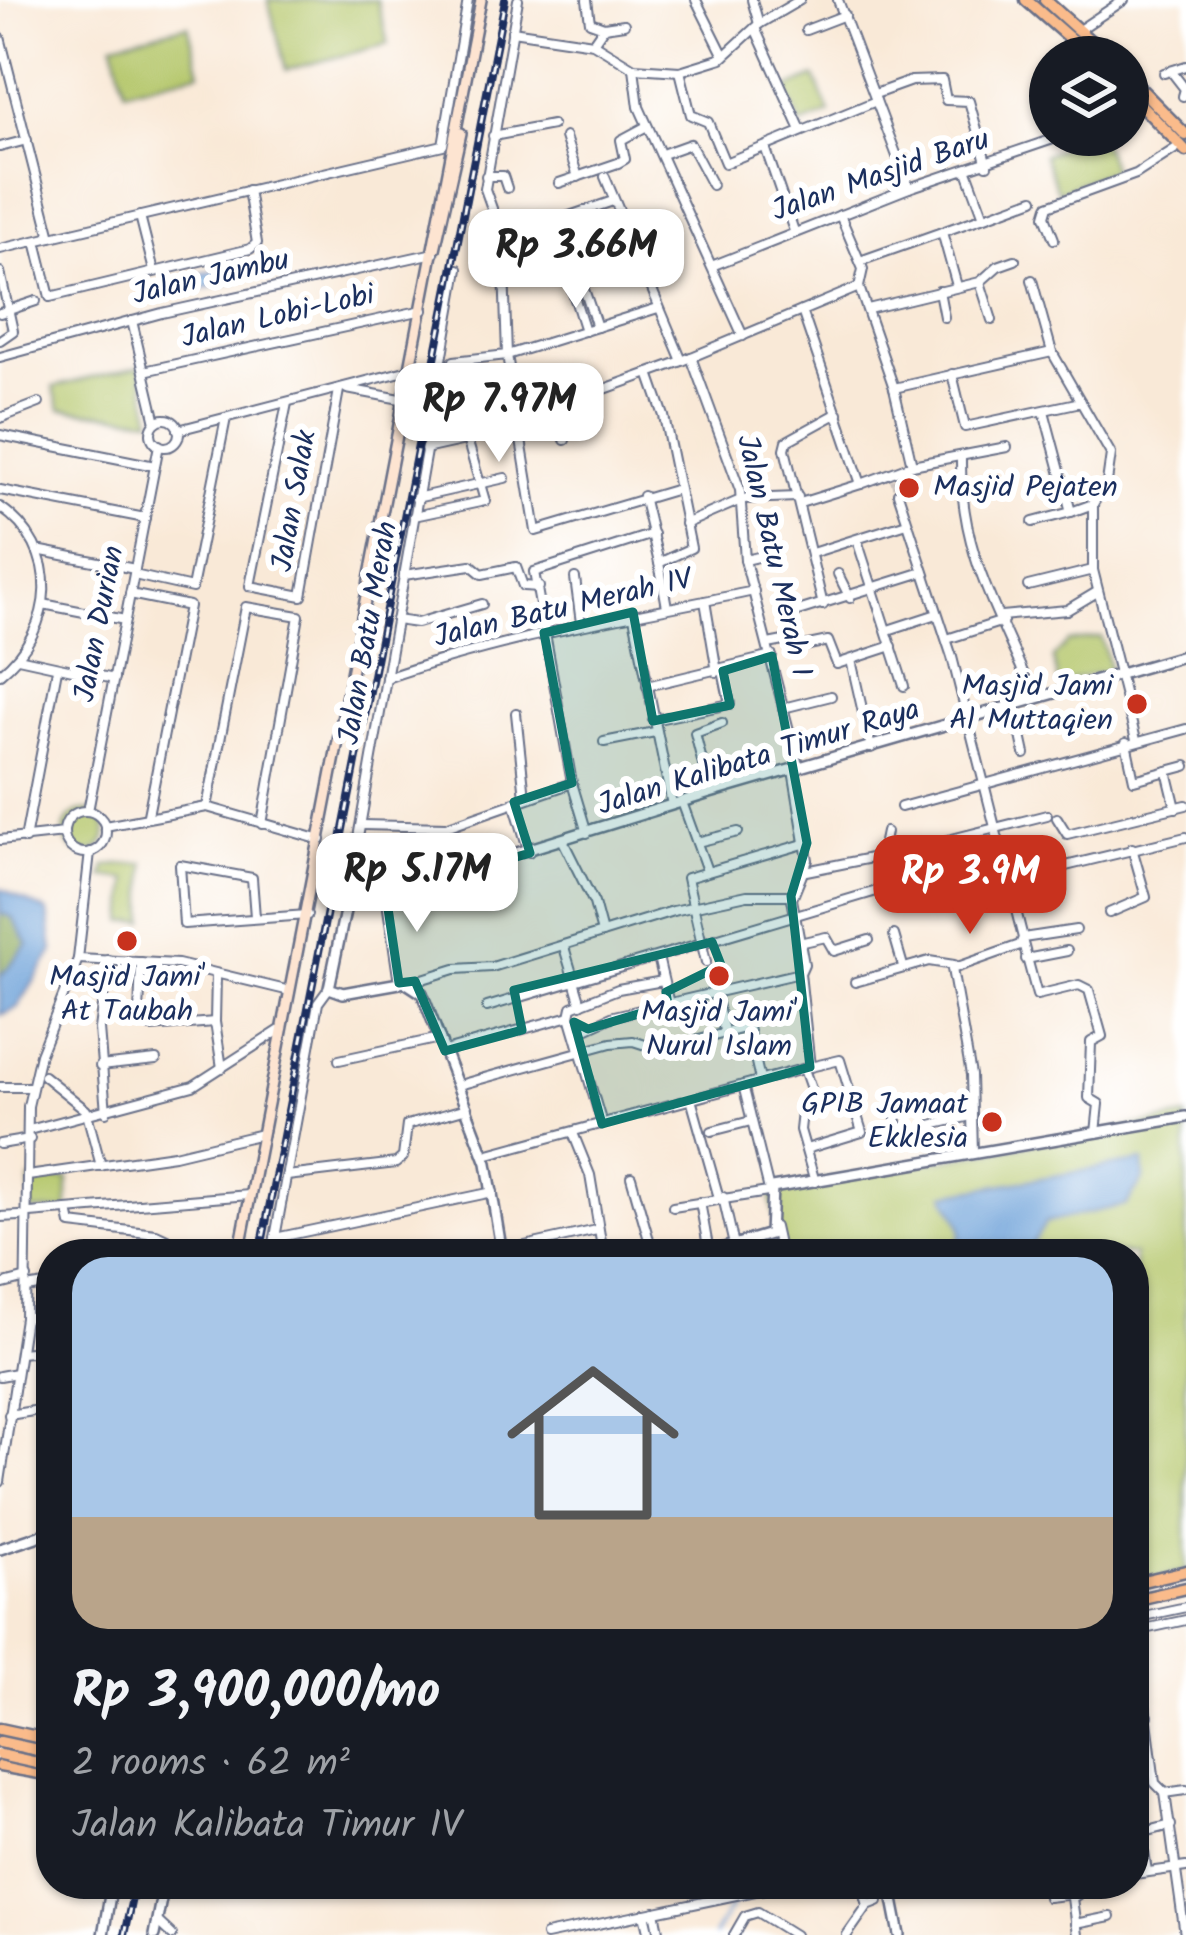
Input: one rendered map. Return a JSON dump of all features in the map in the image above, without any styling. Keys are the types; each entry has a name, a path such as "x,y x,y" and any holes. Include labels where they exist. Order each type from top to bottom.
{"main road":[{"path":"240,1239 244,1195 262,1134 307,915 484,0"},
{"path":"1026,0 1066,36"},
{"path":"1045,0 1086,25 1094,36"},
{"path":"1149,102 1184,144"},
{"path":"1149,115 1184,144"},
{"path":"1149,1579 1186,1571"},
{"path":"1149,1597 1186,1588"},
{"path":"0,1729 36,1742"},
{"path":"0,1742 36,1746"},
{"path":"0,1755 36,1763"},
{"path":"0,1766 36,1772"}],"street":[{"path":"0,249 442,145 468,0"},
{"path":"518,0 486,176 488,200 503,239 507,355 536,531 678,489"},
{"path":"586,0 590,22 604,27 624,24"},
{"path":"696,0 724,56"},
{"path":"752,0 757,26 801,130"},
{"path":"512,32 593,43 634,68 680,71 724,56 783,5 800,0"},
{"path":"838,0 909,188"},
{"path":"1086,25 1124,0"},
{"path":"806,30 845,15"},
{"path":"593,43 604,27"},
{"path":"0,37 51,237"},
{"path":"1183,96 1185,88 1168,72 1186,66"},
{"path":"634,68 632,91 743,336"},
{"path":"680,71 691,115 708,122 723,162 911,81 942,80 946,100 969,101 986,165"},
{"path":"493,136 552,125"},
{"path":"559,183 625,159 621,140 647,126"},
{"path":"565,136 578,177"},
{"path":"0,146 27,140"},
{"path":"662,154 690,144 712,185"},
{"path":"1054,239 1045,216 1048,206 1136,174 1184,144"},
{"path":"765,147 794,231"},
{"name":"Jalan Masjid Baru","path":"714,265 909,188 1029,149"},
{"path":"968,171 985,218"},
{"path":"486,176 503,176 507,188"},
{"name":"Jalan Batu Merah I","path":"605,177 658,308 724,435 740,500 745,560 796,770 807,843 806,871"},
{"path":"37,241 50,297 255,248 248,190"},
{"path":"860,260 1034,199"},
{"path":"514,235 613,200"},
{"path":"840,215 860,260 860,287 894,388 912,465"},
{"path":"140,216 154,272"},
{"path":"943,232 957,286"},
{"name":"Jalan Jambu","path":"0,357 132,321 434,251"},
{"path":"868,309 980,282 998,266 1015,260"},
{"name":"Jalan Batu Merah","path":"361,825 458,268"},
{"path":"0,272 5,312 13,331 0,340"},
{"path":"578,272 597,327"},
{"path":"1032,280 1052,352 1111,454 1107,482 1093,504 1093,570 1119,671 1134,780 1186,766"},
{"path":"980,282 992,320"},
{"path":"424,449 467,439 516,417 650,373 860,287"},
{"path":"572,290 585,331"},
{"path":"939,291 944,317"},
{"path":"5,312 36,302"},
{"path":"454,361 507,355 658,308"},
{"name":"Jalan Lobi-Lobi","path":"144,371 423,310"},
{"path":"802,311 861,484"},
{"path":"132,321 156,422 151,432 158,446 173,444 178,430"},
{"path":"894,388 1052,352"},
{"path":"178,430 412,369"},
{"path":"650,373 664,416 691,550 659,562"},
{"path":"952,374 965,427 1081,402"},
{"path":"342,389 406,400"},
{"name":"Jalan Salak","path":"287,403 250,586 302,596 342,389"},
{"path":"556,403 565,440"},
{"path":"0,418 39,404"},
{"path":"1044,411 1071,512"},
{"path":"823,605 787,441 838,413"},
{"path":"41,551 192,588 226,418"},
{"path":"156,422 167,419 178,430"},
{"path":"0,435 154,466"},
{"path":"413,517 485,501 467,439"},
{"name":"Jalan Durian","path":"88,811 158,446"},
{"path":"685,524 740,500 800,500 894,477 912,465 1007,447"},
{"path":"961,459 963,512 976,574 1002,619 1034,698"},
{"path":"416,498 505,478"},
{"path":"0,491 145,518"},
{"path":"898,493 969,718 1037,995 1079,985 1088,990 1102,1036 1091,1042 1089,1098 1099,1104 1096,1133"},
{"path":"643,496 667,607"},
{"path":"1034,521 1093,504"},
{"path":"0,507 21,523 41,551 43,604 39,623 18,658 1,674 0,685"},
{"path":"812,553 907,523"},
{"path":"587,835 572,783 534,572 653,534"},
{"path":"856,540 904,686"},
{"path":"745,560 767,555"},
{"path":"404,575 471,565 482,574 517,567 523,586 539,587"},
{"path":"1028,586 1093,570"},
{"path":"798,611 923,572"},
{"path":"838,574 850,598"},
{"path":"574,578 581,623"},
{"name":"Jalan Batu Merah IV","path":"385,678 581,623 754,591"},
{"path":"947,640 1002,619 1067,610 1097,592"},
{"path":"130,594 189,606 148,815"},
{"path":"653,720 730,704 705,602"},
{"path":"43,604 125,620"},
{"path":"396,620 417,622 482,604"},
{"path":"207,807 246,607 299,616 262,824"},
{"path":"633,612 655,732 677,804 706,868"},
{"path":"888,630 937,614"},
{"path":"768,644 790,640 794,648 828,640 836,664 892,646"},
{"name":"Jalan Kalibata Timur Raya","path":"346,907 530,854 710,793 755,786 1119,671 1186,655"},
{"path":"647,686 772,656"},
{"path":"18,658 114,679"},
{"path":"851,660 872,749"},
{"path":"25,839 57,669"},
{"path":"783,708 831,696"},
{"path":"1014,704 1025,754"},
{"path":"516,712 525,797"},
{"path":"710,793 695,733 722,723"},
{"path":"901,807 1186,729"},
{"path":"604,742 655,732"},
{"path":"940,842 1052,816 1060,832 1067,834 1181,807 1167,771"},
{"path":"493,1192 275,1238 318,1003 328,988 361,825 446,827 572,783"},
{"path":"514,802 530,854"},
{"path":"105,826 207,807 321,840"},
{"path":"90,855 69,847 64,833 74,814 88,811 105,826"},
{"path":"0,1482 25,1318 30,1087 78,958 90,855 103,842 105,826"},
{"path":"697,842 738,832"},
{"path":"815,1182 799,1117 817,1103 807,1068 792,895 806,871 881,856 886,832"},
{"path":"0,840 64,833"},
{"path":"487,1007 574,977 702,945 938,872 949,894 1186,837"},
{"path":"564,843 594,903 602,933"},
{"path":"706,962 690,908 687,878 706,868 807,843"},
{"path":"1109,913 1146,897 1132,848"},
{"path":"255,916 252,878 180,865 184,923 307,915"},
{"path":"386,895 405,983 422,993 484,1155 500,1239"},
{"path":"328,988 343,993 405,983 565,946 747,895 792,895"},
{"path":"855,982 934,960 954,965 1076,929"},
{"path":"894,934 903,966"},
{"path":"799,943 826,937 834,951 869,940"},
{"path":"565,946 580,1004"},
{"path":"1028,965 1067,951"},
{"path":"658,957 669,1004"},
{"path":"78,958 178,964 290,992"},
{"path":"106,1112 100,1014 108,960"},
{"path":"141,962 139,1014 150,1027 214,1022"},
{"path":"954,965 971,1075 973,1153"},
{"path":"577,1033 614,1016 800,973"},
{"path":"216,975 214,1022 222,1068"},
{"path":"602,1124 571,1008 618,989 663,981"},
{"path":"714,992 725,1034"},
{"path":"445,1051 570,1016"},
{"path":"0,1144 182,1091 283,1028"},
{"path":"459,1085 628,1040 661,1050 750,1029 760,1081"},
{"path":"339,1060 440,1038"},
{"path":"100,1066 156,1060"},
{"path":"484,1155 840,1060 862,1132 806,1149"},
{"path":"44,1076 90,1115 101,1166"},
{"path":"743,1084 777,1239"},
{"path":"0,1087 30,1087"},
{"path":"691,1099 732,1239"},
{"path":"287,1176 396,1163 404,1157 406,1125 467,1108"},
{"path":"893,1109 901,1140 971,1116"},
{"path":"674,1208 1186,1117"},
{"path":"712,1131 752,1121"},
{"path":"573,1133 590,1175 599,1239"},
{"path":"28,1176 262,1134"},
{"path":"632,1177 649,1239"},
{"path":"0,1217 244,1195"},
{"path":"700,1202 704,1239"},
{"path":"68,1210 71,1224 167,1239"},
{"path":"755,1239 770,1234 774,1227"},
{"path":"560,1239 597,1230"},
{"path":"0,1285 36,1284"},
{"path":"25,1318 36,1316"},
{"path":"20,1353 36,1352"},
{"path":"0,1376 16,1373"},
{"path":"9,1415 36,1410"},
{"path":"0,1550 36,1537"},
{"path":"1149,1616 1186,1607"},
{"path":"1149,1628 1186,1621"},
{"path":"1149,1726 1155,1783 1165,1792 1171,1825 1185,1934"},
{"path":"1165,1792 1186,1790"},
{"path":"1149,1831 1171,1825"},
{"path":"1149,1871 1186,1867"},
{"path":"103,1935 109,1899"},
{"path":"154,1935 161,1899"},
{"path":"546,1935 719,1899"},
{"path":"893,1899 900,1935"},
{"path":"1075,1899 1076,1930 1110,1917"},
{"path":"847,1935 868,1905"},
{"path":"734,1935 745,1916 758,1912 795,1935"},
{"path":"650,1913 650,1935"},
{"path":"650,1913 660,1935"},
{"path":"157,1921 172,1935"}],"highlighted area":[{"path":"633,612 653,721 730,705 723,671 772,656 807,843 791,896 810,1067 602,1124 574,1022 588,1029 668,1005 666,992 721,965 712,942 514,990 522,1030 445,1051 415,981 399,983 386,895 530,853 514,802 572,783 544,633"}],"green space":[{"path":"268,0 377,0 388,44 286,70"},
{"path":"188,25 200,72 125,90 113,43"},
{"path":"815,77 830,113 801,125 786,89"},
{"path":"1043,156 1108,156 1113,169 1058,192"},
{"path":"140,366 152,419 60,409 53,387"},
{"path":"1101,637 1110,669 1059,684 1053,658 1068,642"},
{"path":"85,811 100,817 106,832 100,847 85,853 70,847 64,832 70,817"},
{"path":"145,863 145,921 125,922 128,880 103,877 106,866"},
{"path":"0,913 12,917 28,944 0,977"},
{"path":"1186,1117 1186,1571 1149,1580 1149,1239 779,1239 769,1190"},
{"path":"68,1179 68,1210 31,1211 30,1180"}],"water":[{"path":"231,267 235,281 177,295 173,280"},
{"path":"0,888 48,912 53,951 18,1007 0,1015 0,977 28,944 12,917 0,913"},
{"path":"1143,1161 1144,1178 1126,1205 1046,1222 1035,1239 959,1239 957,1217 945,1194"}],"waterway":[{"path":"714,1935 734,1901"}],"tunnel":[{"path":"894,479 898,493"}],"railway":[{"path":"263,1239 505,0"},
{"path":"124,1935 132,1899"}],"place":[{"name":"Masjid Pejaten","path":"909,488"},
{"name":"Masjid Jami Al Muttaqien","path":"1137,704"},
{"name":"Masjid Jami' At Taubah","path":"127,941"},
{"name":"Masjid Jami' Nurul Islam","path":"719,976"},
{"name":"GPIB Jamaat Ekklesia","path":"992,1122"}]}
